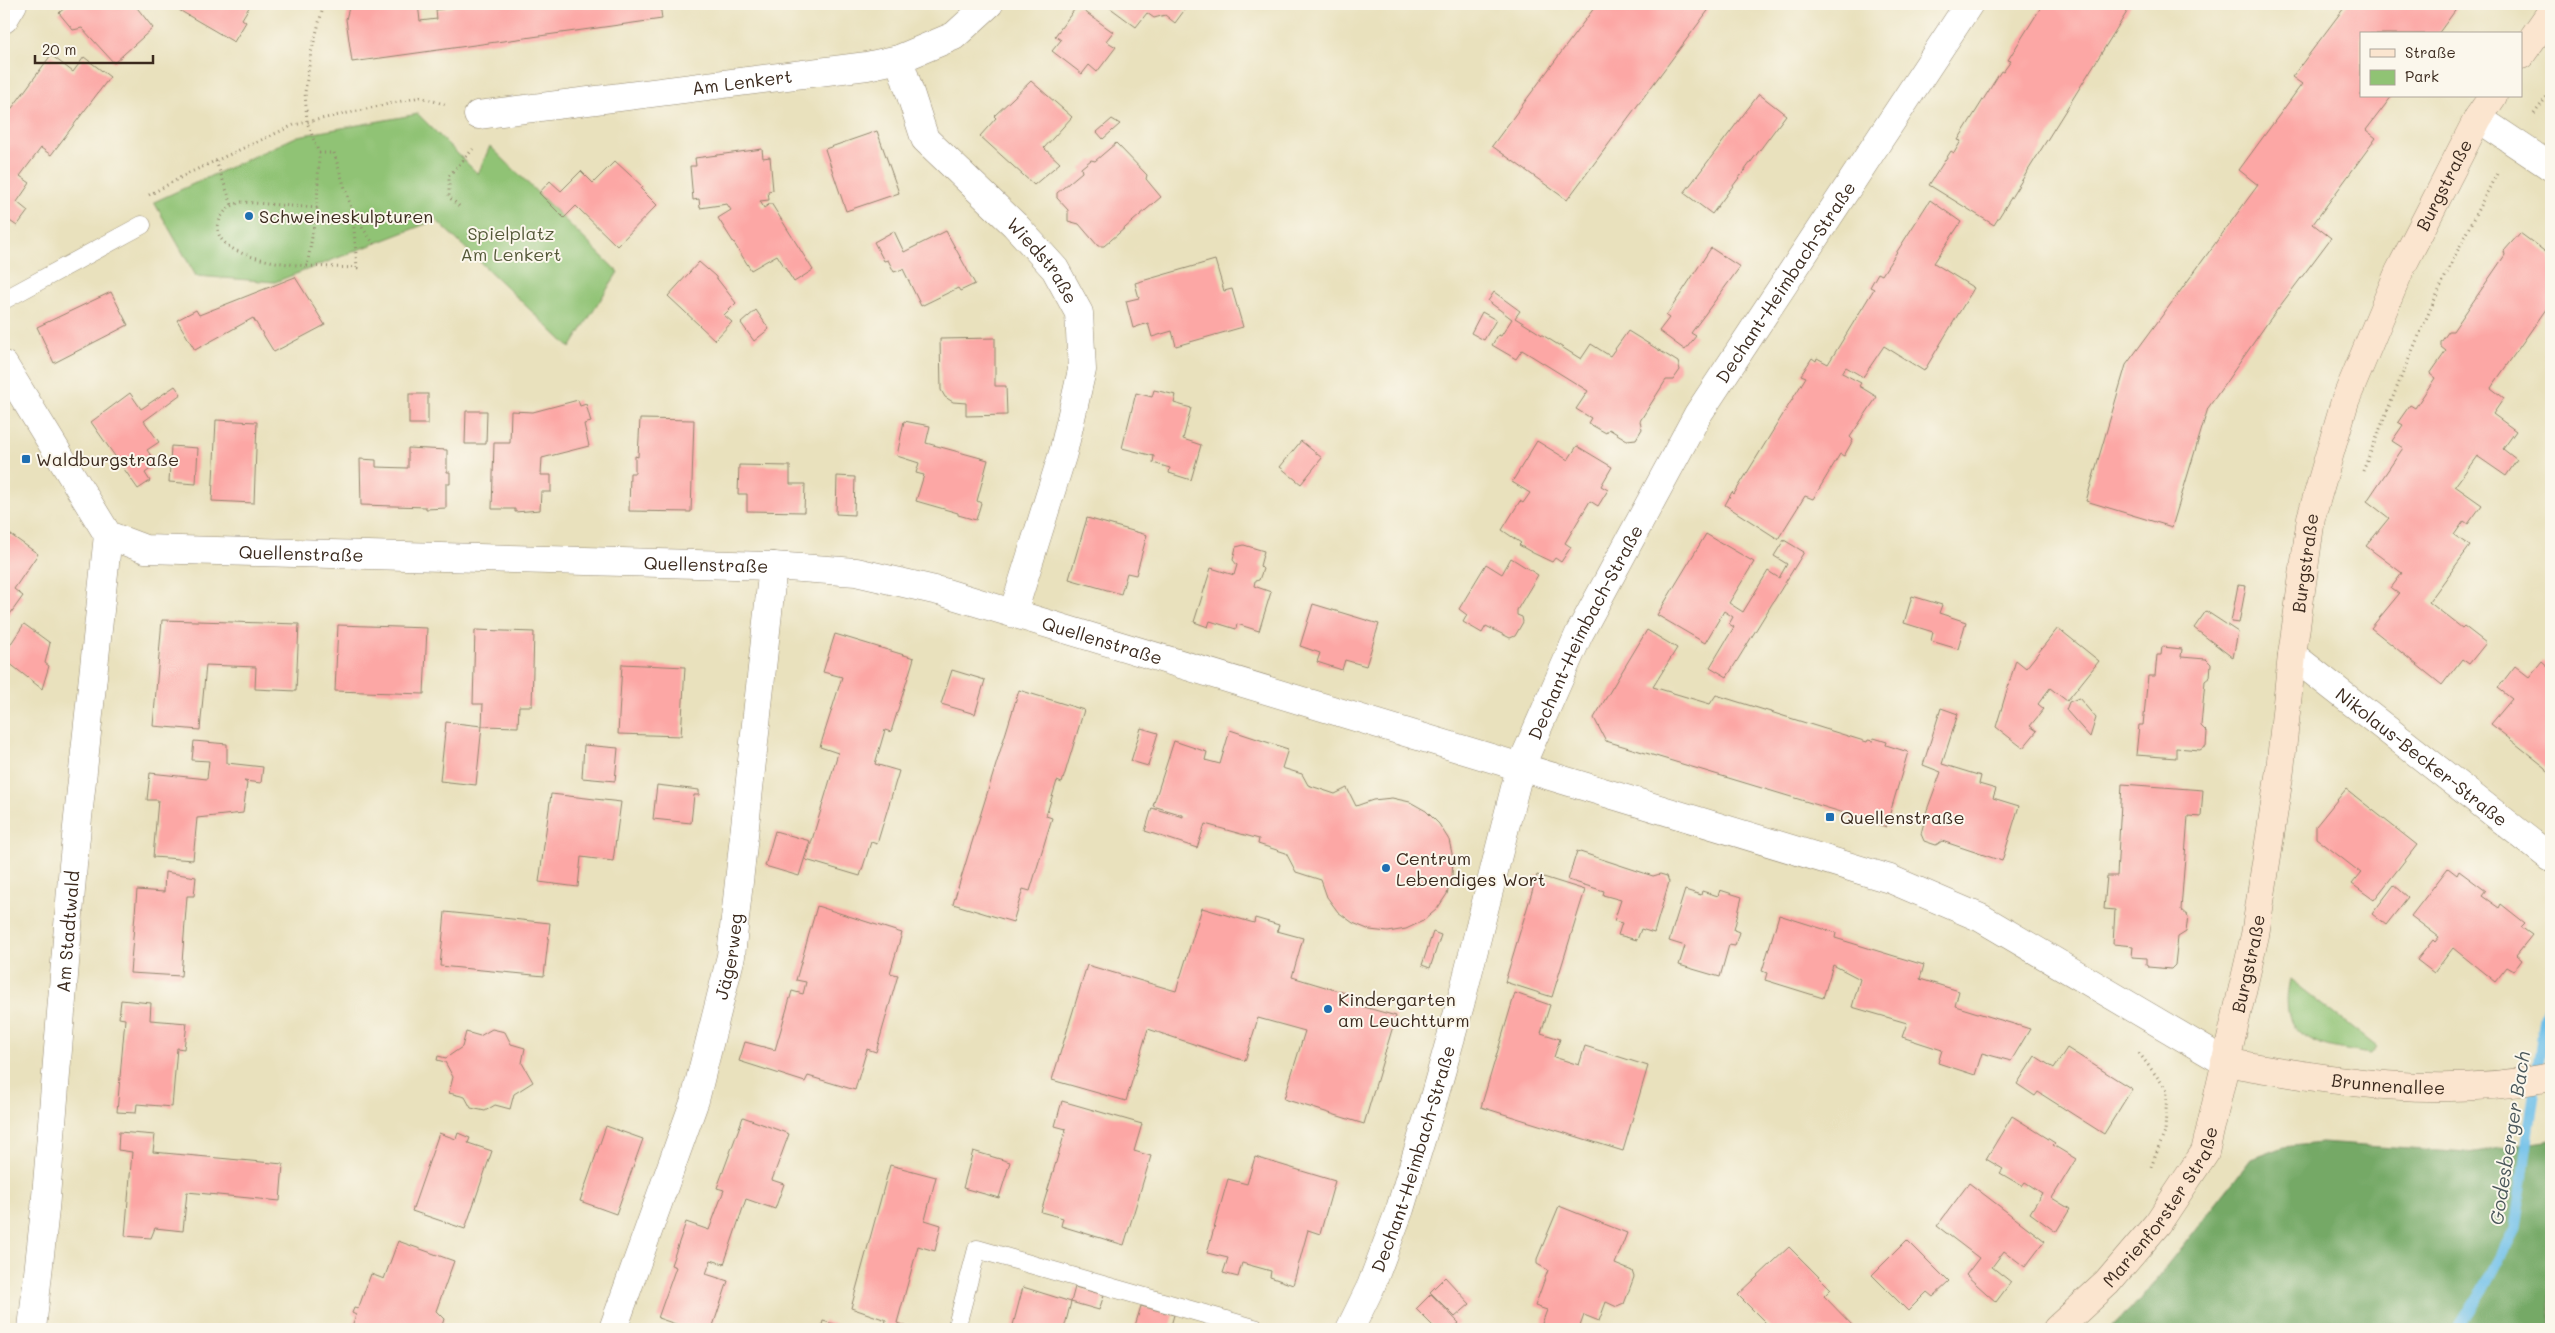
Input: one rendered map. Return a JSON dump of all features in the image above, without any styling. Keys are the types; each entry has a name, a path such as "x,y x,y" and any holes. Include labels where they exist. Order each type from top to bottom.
{"main road":[{"path":"2522,54 2551,12"},
{"name":"Burgstraße","path":"2226,1062 2255,935 2280,770 2292,655 2312,518 2345,401 2399,272 2485,107"},
{"name":"Brunnenallee","path":"2226,1062 2318,1078 2430,1089 2515,1084 2551,1077"},
{"name":"Marienforster Straße","path":"2057,1329 2106,1283 2158,1223 2205,1152 2226,1062"}],"street":[{"path":"4,19 13,4"},
{"name":"Am Lenkert","path":"478,115 867,66 899,58 954,36 989,4"},
{"name":"Dechant-Heimbach-Straße","path":"1350,1329 1371,1286 1397,1217 1430,1110 1460,1005 1520,768 1579,634 1698,414 1969,4"},
{"name":"Wiedstraße","path":"899,58 925,139 1015,225 1055,269 1079,313 1082,370 1063,453 1013,613"},
{"path":"2485,107 2515,143 2551,167"},
{"path":"4,365 108,536"},
{"name":"Quellenstraße","path":"108,536 145,549 774,566 856,572 943,592 1890,879 1982,918 2226,1062"},
{"name":"Am Stadtwald","path":"32,1329 46,1199 74,864 108,536"},
{"name":"Jägerweg","path":"613,1329 695,1100 731,956 774,566"},
{"name":"Nikolaus-Becker-Straße","path":"2292,655 2551,858"}],"lane":[{"path":"4,300 142,225"},
{"path":"956,1329 977,1249 1257,1329"}],"path":[{"path":"308,266 318,208 319,153 307,122 305,92 324,4"},
{"path":"2360,480 2414,343 2468,227 2515,143 2551,91"},
{"path":"142,225 143,198 216,161 294,125 420,97 478,115 475,146 449,176 449,197 459,206"},
{"path":"318,208 242,202 232,205 226,210 219,223 219,234 226,244 270,263 357,268 353,214 334,153 319,153"},
{"path":"216,161 232,205"},
{"path":"353,214 376,247"},
{"path":"2148,1175 2165,1132 2167,1090 2136,1050 2154,1020"},
{"path":"2539,1329 2551,1320"}],"green space":[{"name":"Spielplatz Am Lenkert","path":"418,114 478,174 490,146 618,272 570,348 436,220 275,282 196,276 154,202 298,136"},
{"path":"2290,979 2377,1047 2371,1054 2320,1044 2306,1037 2296,1029 2289,1017 2287,1000"},
{"path":"2551,1140 2551,1329 2109,1329 2142,1298 2251,1159 2283,1147 2321,1143 2468,1153"}],"building":[{"path":"69,4 134,4 153,28 114,63 82,28 73,30 59,13"},
{"path":"182,4 251,4 242,19 246,22 234,42 179,10"},
{"path":"350,4 418,4 420,21 437,19 436,10 453,7 453,4 660,4 662,19 352,62 346,19"},
{"path":"1105,4 1189,4 1175,23 1165,15 1154,18 1147,13 1136,27"},
{"path":"1597,4 1713,4 1567,200 1492,146"},
{"path":"2043,4 2132,4 1994,225 1929,185 1951,151 1954,153 1961,141 1958,140 2001,71 2003,72 2011,61 2008,60"},
{"path":"2347,4 2460,4 2439,32 2360,32 2360,98 2390,98 2366,130 2376,138 2313,224 2331,238 2268,322 2208,408 2172,527 2086,501 2126,365 2258,185 2239,170 2302,84 2292,77"},
{"path":"1077,6 1113,32 1106,41 1116,47 1097,72 1089,65 1082,74 1052,51 1061,40 1055,36"},
{"path":"51,55 73,72 84,57 110,77 51,155 41,148 20,176 30,183 17,202 28,211 17,226 4,217 4,119"},
{"path":"1031,81 1072,117 1044,148 1060,163 1034,185 980,136 996,118 994,116"},
{"path":"1759,94 1786,115 1712,214 1684,193"},
{"path":"1112,119 1120,124 1103,139 1097,132"},
{"path":"877,131 899,193 846,211 825,149"},
{"path":"1116,143 1147,175 1146,179 1161,197 1104,246 1098,246 1079,224 1068,221 1068,210 1057,198 1057,193 1082,172 1081,168 1091,160 1095,161"},
{"path":"762,149 763,158 770,157 773,190 768,191 769,200 760,201 764,208 771,203 813,270 794,282 777,255 751,270 718,218 731,210 727,204 700,208 699,199 693,200 690,166 696,166 695,158"},
{"path":"615,161 643,187 641,189 657,205 617,246 576,206 564,218 539,193 550,181 561,191 581,171 593,183"},
{"path":"1930,200 1961,222 1934,263 1974,288 1924,371 1884,346 1863,377 1846,367 1842,373 1861,383 1859,386 1877,397 1850,437 1853,440 1844,456 1840,454 1813,499 1805,496 1778,539 1725,505 1732,492 1734,494 1806,377 1801,375 1812,358 1816,361 1817,358 1828,364 1874,289 1870,287 1878,273 1882,275"},
{"path":"894,231 904,252 946,231 975,284 960,291 958,288 921,306 903,269 894,272 888,260 884,261 874,242"},
{"path":"2520,233 2551,256 2551,302 2491,388 2504,398 2493,414 2516,431 2503,449 2517,460 2506,476 2477,456 2455,486 2482,505 2468,524 2464,521 2454,535 2470,546 2429,602 2462,628 2464,626 2486,643 2469,664 2462,659 2442,685 2371,628 2399,594 2391,588 2402,573 2366,546 2389,518 2367,501 2403,448 2392,441 2403,425 2398,422 2410,405 2415,408 2435,378 2430,374 2446,351 2441,347 2441,342 2449,331 2453,331 2505,255 2504,251"},
{"path":"1711,248 1740,267 1691,333 1696,336 1685,350 1659,331 1669,318 1666,316"},
{"path":"1215,260 1224,291 1232,289 1243,327 1176,346 1172,331 1152,337 1148,323 1133,328 1126,301 1139,298 1135,283"},
{"path":"699,262 715,276 736,303 724,315 732,322 715,340 668,296"},
{"path":"295,277 325,325 274,352 253,318 195,350 177,320 196,310 199,315"},
{"path":"111,292 128,325 54,363 37,327"},
{"path":"1494,292 1520,311 1515,318 1581,359 1591,344 1610,356 1628,331 1678,362 1680,370 1673,380 1666,380 1640,421 1642,429 1636,439 1627,440 1609,429 1606,433 1588,423 1591,418 1576,409 1588,391 1522,350 1516,359 1492,345 1498,335 1501,336 1512,319 1488,301"},
{"path":"756,310 769,329 754,341 741,323"},
{"path":"1482,312 1496,320 1484,340 1471,333"},
{"path":"995,338 995,386 1006,386 1007,415 966,416 966,403 953,402 945,397 941,390 940,339"},
{"path":"175,386 181,394 144,421 159,442 147,450 157,464 145,473 150,481 138,489 91,422 130,393 141,409"},
{"path":"1154,390 1176,395 1174,403 1191,408 1183,439 1201,445 1191,480 1169,473 1170,468 1153,463 1154,456 1122,448 1136,393 1152,397"},
{"path":"409,394 428,394 428,424 409,424"},
{"path":"578,400 580,406 586,404 591,422 584,424 589,446 542,458 541,475 551,475 551,492 541,492 540,510 515,512 515,509 492,509 494,443 510,443 511,411 533,412"},
{"path":"466,411 487,411 486,444 465,444"},
{"path":"640,419 694,420 691,512 629,511 630,473 635,473 635,456 638,457"},
{"path":"216,420 257,422 254,503 212,501"},
{"path":"904,421 930,426 926,443 988,460 977,501 981,503 976,520 916,501 924,475 916,473 919,463 897,456"},
{"path":"1301,441 1322,458 1301,484 1280,467"},
{"path":"1537,441 1568,460 1577,446 1612,467 1601,486 1608,490 1598,506 1590,501 1565,543 1571,547 1561,562 1555,558 1552,562 1533,553 1519,545 1521,543 1502,530 1520,501 1523,503 1530,493 1512,482"},
{"path":"171,446 198,448 196,484 169,482"},
{"path":"408,448 447,450 447,472 450,472 450,484 446,484 446,508 426,509 426,507 361,505 360,459 376,460 376,467 408,468"},
{"path":"739,465 790,466 790,484 805,484 804,512 747,511 747,494 738,494"},
{"path":"837,476 855,477 854,515 836,514"},
{"path":"1087,518 1147,535 1136,575 1127,573 1121,594 1069,579"},
{"path":"4,530 38,554 14,589 23,596 8,617 4,614"},
{"path":"1706,534 1754,562 1729,603 1743,612 1768,571 1779,578 1787,564 1774,556 1784,540 1804,552 1727,677 1710,667 1734,627 1729,624 1733,617 1724,611 1705,643 1657,615"},
{"path":"1244,545 1264,551 1260,566 1263,569 1259,580 1255,581 1254,586 1271,592 1259,631 1237,624 1236,629 1210,621 1208,627 1194,622 1211,568 1234,575 1237,565 1233,560 1236,547"},
{"path":"1511,558 1538,575 1517,610 1517,615 1522,617 1523,622 1515,636 1510,638 1486,626 1482,633 1463,622 1467,615 1459,609 1486,564 1502,574"},
{"path":"2238,585 2246,586 2239,623 2231,622"},
{"path":"1912,596 1942,605 1939,613 1966,622 1958,649 1931,641 1933,632 1904,623"},
{"path":"1313,604 1379,624 1366,666 1345,660 1342,670 1317,662 1320,653 1300,646"},
{"path":"2206,611 2238,632 2233,658 2194,628"},
{"path":"162,620 299,624 296,691 255,689 256,667 206,665 200,730 153,726"},
{"path":"24,624 50,643 45,663 49,666 42,689 4,659 4,654"},
{"path":"338,625 427,628 424,694 335,691"},
{"path":"2058,628 2099,661 2067,701 2050,688 2038,704 2044,709 2030,726 2037,731 2023,748 1996,727 2016,660 2026,668"},
{"path":"475,630 534,632 532,706 519,706 518,727 482,726 483,704 473,704"},
{"path":"1647,630 1677,648 1653,687 1710,704 1716,695 1867,742 1868,740 1873,741 1874,738 1887,742 1886,745 1908,752 1886,827 1863,819 1862,823 1850,819 1851,815 1606,741 1594,718"},
{"path":"835,634 914,658 891,732 885,730 875,764 899,771 877,844 871,842 860,876 806,860 838,753 820,747 842,677 823,672"},
{"path":"2162,647 2182,649 2181,657 2206,659 2211,664 2210,677 2205,681 2201,726 2207,732 2206,746 2200,750 2176,748 2176,758 2136,755 2139,725 2143,725 2148,676 2155,676 2157,655 2161,655"},
{"path":"2542,661 2551,669 2551,778 2546,768 2491,724 2512,699 2498,688 2515,666 2529,677"},
{"path":"622,664 685,667 681,736 618,734"},
{"path":"952,670 985,680 975,714 941,704"},
{"path":"1019,690 1084,710 1062,783 1057,781 1046,816 1052,818 1030,891 1023,889 1013,922 953,904"},
{"path":"2079,698 2096,718 2090,737 2066,710 2069,702"},
{"path":"1941,708 1958,714 1942,764 1981,776 1979,784 1996,789 1993,798 2019,806 2002,861 1942,841 1936,845 1924,841 1921,834 1927,810 1941,772 1923,765"},
{"path":"446,722 482,726 476,785 440,781"},
{"path":"1141,728 1158,733 1148,766 1131,761"},
{"path":"1230,730 1288,749 1282,768 1302,774 1308,785 1335,794 1347,788 1356,806 1373,800 1392,798 1410,802 1426,811 1439,824 1449,840 1453,858 1452,876 1447,894 1437,909 1423,921 1406,929 1388,932 1370,930 1353,923 1338,912 1327,897 1321,880 1296,872 1286,853 1258,844 1259,839 1205,824 1197,848 1145,831 1152,808 1183,817 1183,815 1153,806 1174,741 1207,752 1205,760 1220,764"},
{"path":"194,741 227,744 227,763 263,767 261,783 244,781 247,783 243,813 197,818 193,860 153,857 158,800 147,800 150,773 207,779 209,761 192,760"},
{"path":"584,745 618,748 615,781 582,778"},
{"path":"2122,784 2203,790 2201,817 2188,816 2181,910 2188,916 2186,932 2178,937 2175,965 2171,969 2148,967 2146,958 2132,957 2133,946 2113,944 2115,910 2104,909 2107,876 2117,876"},
{"path":"657,785 699,790 699,795 694,795 691,823 653,819"},
{"path":"2346,789 2417,845 2374,900 2352,884 2361,873 2316,838 2316,826"},
{"path":"551,794 621,802 613,861 581,857 578,887 539,882"},
{"path":"775,831 810,841 799,876 765,866"},
{"path":"1577,851 1653,876 1660,874 1667,876 1669,882 1654,933 1641,929 1637,940 1618,935 1622,923 1614,921 1621,900 1603,895 1604,891 1568,880"},
{"path":"2448,868 2457,875 2459,871 2486,891 2482,896 2499,908 2501,904 2525,923 2521,927 2532,935 2516,955 2522,960 2514,971 2507,967 2495,982 2453,948 2434,973 2417,960 2433,940 2435,942 2439,937 2411,916"},
{"path":"165,872 196,877 194,896 187,896 181,976 130,973 137,890 164,892"},
{"path":"4,874 7,874 5,897 4,897"},
{"path":"1537,875 1585,890 1552,997 1505,982"},
{"path":"2394,885 2408,897 2386,925 2372,914"},
{"path":"1685,890 1701,895 1702,891 1718,896 1720,890 1742,897 1734,930 1739,932 1735,946 1729,945 1720,977 1679,965 1685,946 1669,941"},
{"path":"817,906 902,933 890,973 898,975 876,1052 867,1049 855,1090 808,1076 805,1082 739,1061 745,1042 775,1050 792,991 803,994 806,982 796,980"},
{"path":"1202,908 1254,923 1255,918 1279,925 1277,931 1303,938 1292,977 1352,995 1350,1003 1396,1016 1364,1124 1284,1099 1305,1031 1258,1018 1245,1061 1148,1029 1126,1101 1052,1080 1087,965 1176,991"},
{"path":"445,912 550,923 544,976 440,966"},
{"path":"1779,915 1836,933 1835,938 1924,965 1920,979 1959,991 1955,1006 2030,1029 2011,1061 1982,1053 1975,1075 1938,1063 1942,1050 1902,1037 1907,1023 1852,1007 1860,979 1833,965 1823,998 1765,980 1767,973 1762,971"},
{"path":"1433,932 1441,935 1430,968 1422,965"},
{"path":"1515,993 1550,1005 1541,1033 1560,1039 1554,1057 1579,1065 1585,1046 1648,1066 1623,1151 1481,1107"},
{"path":"121,1000 151,1003 150,1020 187,1023 184,1049 177,1048 172,1107 137,1104 136,1113 117,1112 125,1019 119,1018"},
{"path":"492,1029 505,1032 511,1044 525,1048 522,1063 533,1082 514,1094 510,1109 495,1105 485,1111 471,1108 465,1097 449,1093 453,1077 445,1062 437,1060 438,1056 446,1058 462,1047 466,1032 480,1036"},
{"path":"2067,1048 2132,1089 2104,1134 2038,1092 2035,1096 2017,1084 2035,1056 2054,1068"},
{"path":"1062,1101 1142,1124 1134,1151 1151,1156 1124,1245 1061,1226 1063,1218 1041,1212 1066,1129 1055,1126"},
{"path":"2012,1116 2055,1143 2053,1145 2076,1159 2052,1198 2070,1209 2056,1232 2030,1213 2042,1193 2025,1182 2022,1186 2000,1173 2003,1169 1986,1159"},
{"path":"743,1117 789,1134 772,1180 784,1184 775,1209 746,1199 724,1264 711,1260 706,1274 728,1281 712,1329 690,1329 658,1318 676,1267 671,1265 686,1222 709,1230 724,1190 717,1188"},
{"path":"606,1126 643,1139 616,1214 580,1201"},
{"path":"119,1132 155,1135 153,1152 283,1164 280,1201 187,1192 183,1231 155,1228 151,1238 125,1236 132,1152 118,1150"},
{"path":"439,1133 456,1139 458,1133 470,1138 468,1143 492,1151 465,1229 412,1211"},
{"path":"973,1151 1010,1162 999,1198 963,1188"},
{"path":"1255,1157 1335,1181 1320,1234 1308,1230 1293,1285 1270,1277 1271,1271 1242,1263 1238,1277 1223,1273 1228,1258 1207,1253 1228,1179 1247,1184"},
{"path":"890,1165 936,1177 925,1220 941,1225 935,1251 918,1246 897,1323 913,1329 884,1329 886,1320 851,1308"},
{"path":"1969,1183 2045,1241 2025,1267 2004,1251 1992,1267 2011,1282 1996,1302 1966,1275 1979,1258 1937,1226"},
{"path":"1559,1206 1627,1233 1615,1264 1632,1271 1634,1277 1624,1304 1617,1307 1606,1302 1599,1321 1584,1315 1579,1329 1540,1329 1547,1310 1535,1306 1548,1270 1537,1264 1537,1259"},
{"path":"1907,1240 1949,1282 1933,1297 1927,1292 1908,1311 1872,1275"},
{"path":"398,1241 454,1261 436,1311 444,1319 441,1329 398,1329 390,1326 389,1329 351,1329 356,1315 352,1313 354,1308 358,1309 371,1274 384,1279"},
{"path":"1789,1247 1831,1289 1824,1296 1856,1329 1772,1329 1738,1295"},
{"path":"1445,1277 1470,1304 1455,1317 1430,1292"},
{"path":"1023,1287 1071,1302 1064,1329 1012,1329"},
{"path":"1075,1287 1104,1295 1099,1310 1071,1302"},
{"path":"1431,1294 1459,1323 1452,1329 1436,1329 1416,1309"},
{"path":"1141,1306 1174,1315 1170,1329 1134,1329"},
{"path":"823,1321 851,1329 821,1329"}],"waterway":[{"name":"Godesberger Bach","path":"2458,1329 2484,1288 2515,1229 2545,1016 2551,999"}],"place":[{"name":"Schweineskulpturen","path":"249,216"},
{"name":"Waldburgstraße","path":"26,459"},
{"name":"Quellenstraße","path":"1830,817"},
{"name":"Centrum Lebendiges Wort","path":"1386,868"},
{"name":"Kindergarten am Leuchtturm","path":"1328,1009"}]}
